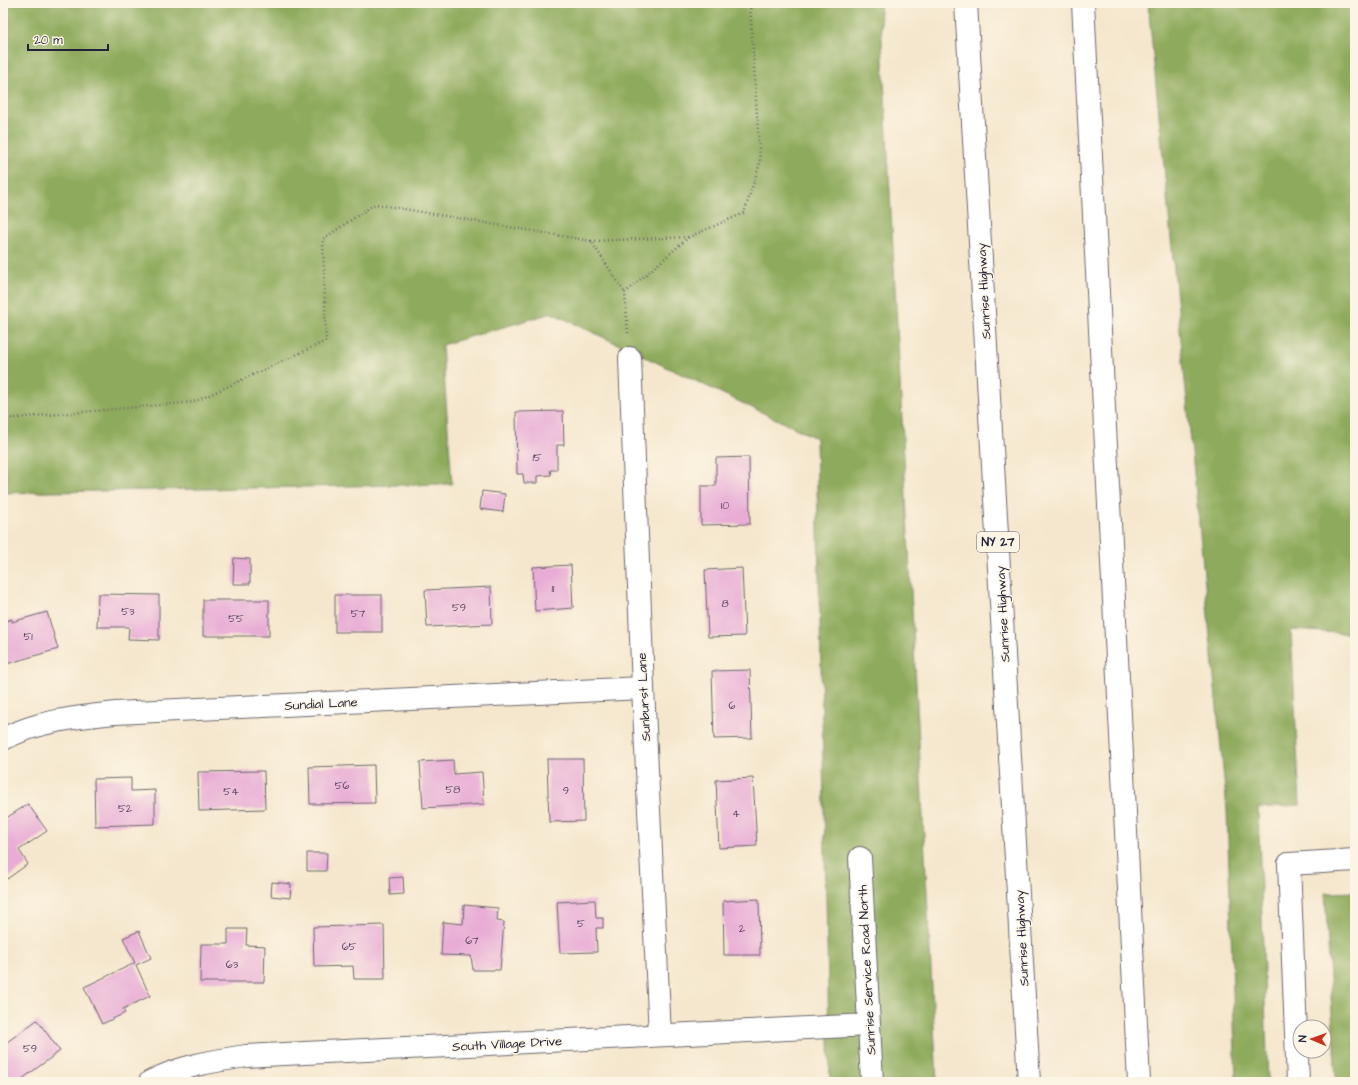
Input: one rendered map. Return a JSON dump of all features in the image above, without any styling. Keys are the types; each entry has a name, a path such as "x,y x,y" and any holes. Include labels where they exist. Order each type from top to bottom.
{"main road":[{"name":"Sunrise Highway","path":"966,3 1029,1082"},
{"path":"1083,3 1140,1082"},
{"name":"Sunburst Lane","path":"630,358 643,688 660,1035"},
{"name":"Sundial Lane","path":"3,739 36,726 63,719 115,713 643,688"},
{"name":"Sunrise Service Road North","path":"860,858 872,1082"},
{"path":"1298,1082 1289,864 1355,860"},
{"name":"South Village Drive","path":"150,1082 183,1069 204,1063 246,1056 869,1025"}],"path":[{"path":"625,293 689,237 744,213 760,163 750,3"},
{"path":"3,419 194,402 326,341 323,239 375,204 591,241 689,237"},
{"path":"591,241 625,293 630,358"}],"green space":[{"path":"3,3 880,3 937,1082 830,1082 816,438 552,313 442,345 452,484 3,493"},
{"path":"1148,3 1355,3 1355,634 1291,630 1300,805 1258,808 1268,1082 1236,1082 1227,810"},
{"path":"1355,892 1355,1082 1336,1082 1325,893"}],"building":[{"path":"563,411 564,445 557,445 557,470 550,470 551,475 537,476 537,483 524,483 523,474 517,474 516,412"},
{"path":"749,457 750,524 701,525 701,486 716,486 716,458"},
{"path":"482,491 505,494 503,512 480,509"},
{"path":"234,558 250,559 250,584 233,584"},
{"path":"571,565 573,608 535,611 533,567"},
{"path":"742,568 745,636 708,637 705,570"},
{"path":"491,587 492,624 427,627 425,590"},
{"path":"98,594 159,595 159,640 128,639 129,627 97,627"},
{"path":"335,595 382,595 382,632 335,632"},
{"path":"203,600 269,600 269,636 203,636"},
{"path":"47,612 58,649 3,665 3,622 12,619 12,622"},
{"path":"750,670 752,738 714,739 712,671"},
{"path":"547,759 583,759 584,821 549,822"},
{"path":"453,760 454,774 482,772 484,804 423,808 420,762"},
{"path":"374,765 375,803 310,804 309,767"},
{"path":"264,771 265,809 199,811 198,772"},
{"path":"131,778 131,791 155,790 155,824 95,826 94,779"},
{"path":"753,778 757,846 719,848 716,780"},
{"path":"28,804 47,831 19,850 28,864 7,879 3,872 3,820"},
{"path":"307,853 327,853 326,871 307,871"},
{"path":"403,877 404,894 390,895 389,878"},
{"path":"272,882 291,884 290,898 271,896"},
{"path":"759,899 760,955 724,955 723,901"},
{"path":"595,900 596,918 603,918 603,928 596,928 597,952 560,953 557,902"},
{"path":"464,905 498,908 497,921 504,922 500,970 473,970 471,956 441,955 443,922 463,924"},
{"path":"384,925 385,979 354,979 353,966 314,967 313,927"},
{"path":"228,929 247,929 246,945 265,946 264,982 200,982 201,944 228,944"},
{"path":"139,931 151,958 136,965 150,996 123,1009 125,1013 102,1024 84,987 135,963 123,938"},
{"path":"37,1020 60,1051 18,1082 3,1082 3,1045"}]}
